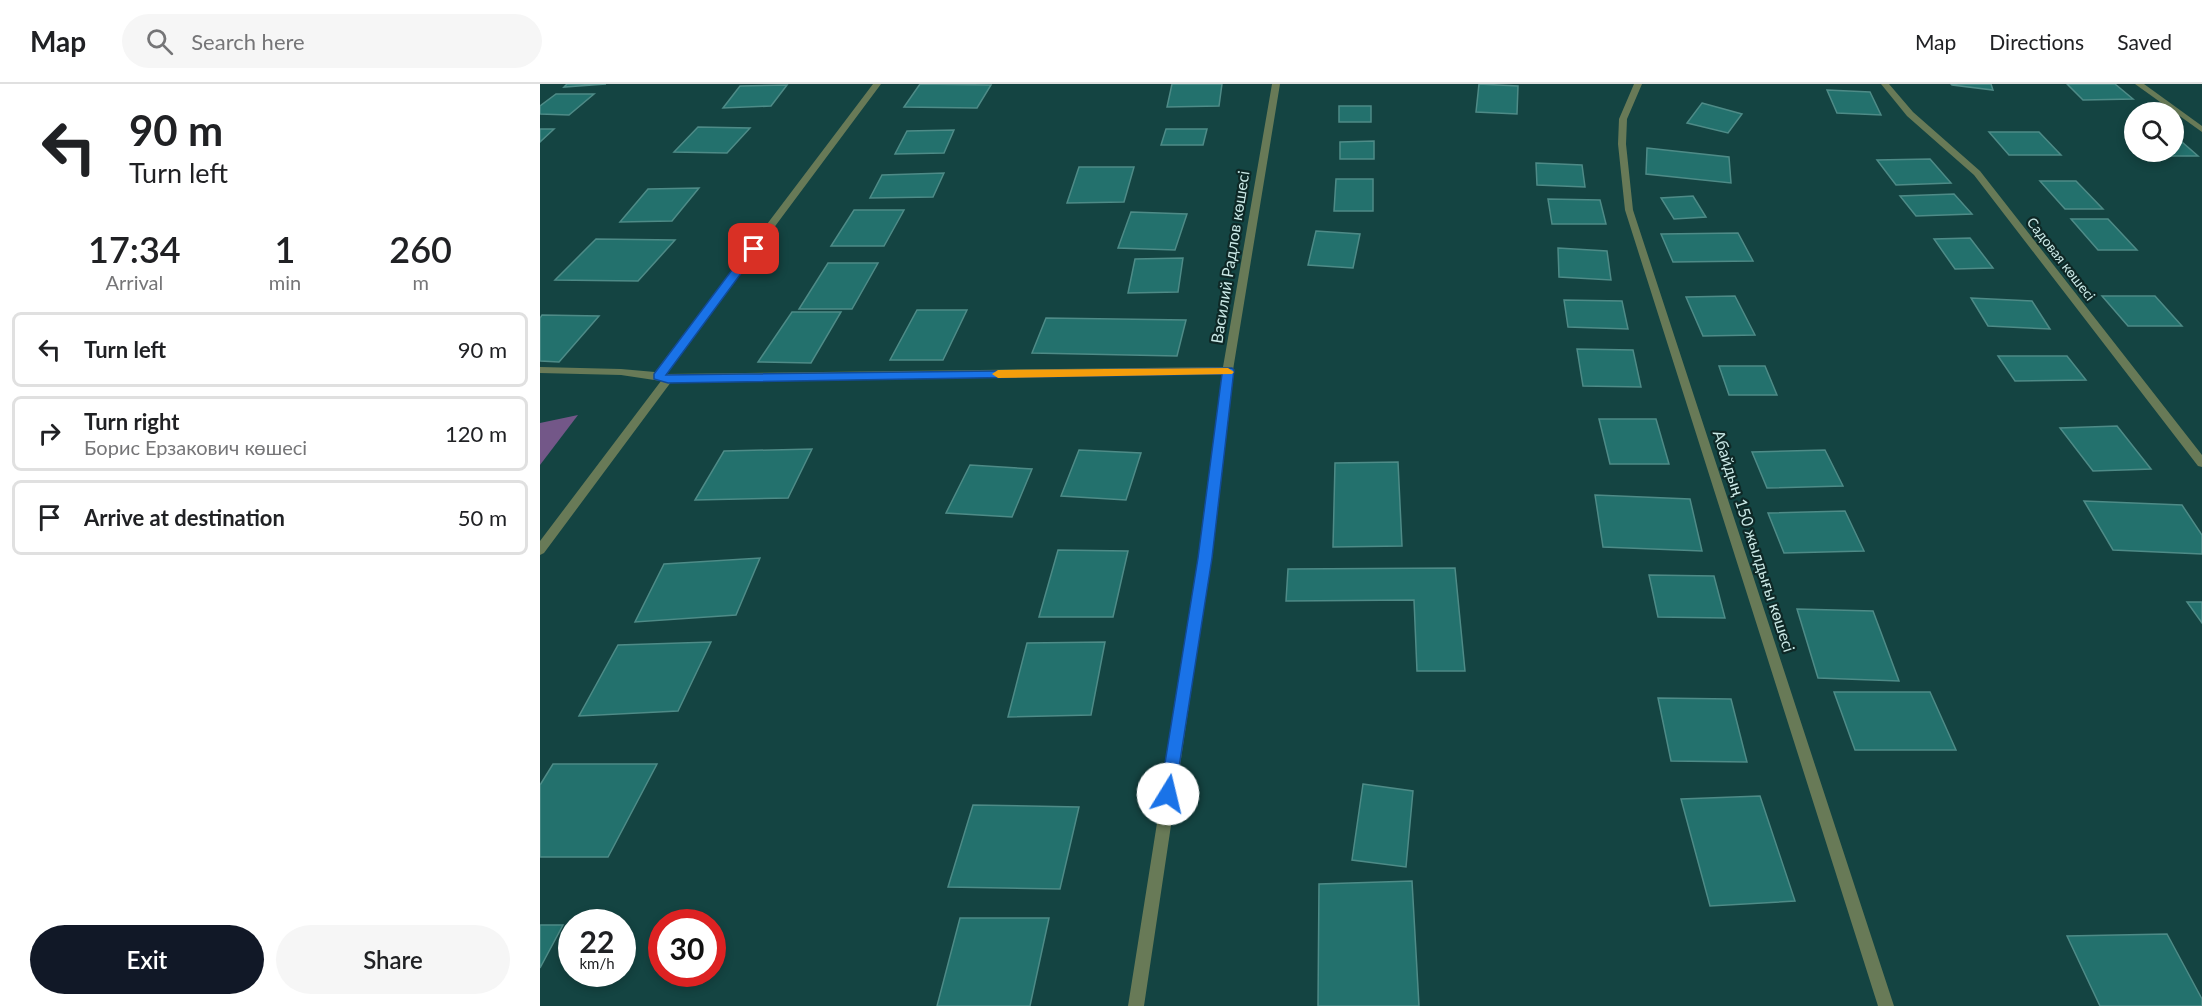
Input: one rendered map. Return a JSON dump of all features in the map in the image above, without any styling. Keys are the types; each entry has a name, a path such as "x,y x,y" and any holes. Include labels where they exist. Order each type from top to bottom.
{"street":[{"path":"540,550 877,84"},
{"name":"Василий Радлов көшесі","path":"1136,1006 1205,558 1228,370 1276,84"},
{"name":"Абайдың 150 жылдығы көшесі","path":"1638,84 1623,119 1622,144 1629,210 1886,1006"},
{"name":"Садовая көшесі","path":"1885,84 1910,114 1977,173 2202,464"},
{"path":"2139,84 2202,130"},
{"path":"540,370 621,372 663,378 1228,370"}],"shaded area":[{"path":"578,415 540,465 540,423"}],"building":[{"path":"567,84 606,84 564,87"},
{"path":"920,84 991,85 977,108 904,107"},
{"path":"1172,84 1222,84 1219,106 1167,107"},
{"path":"1479,84 1518,86 1517,114 1476,112"},
{"path":"1991,84 1993,90 1952,85"},
{"path":"2067,84 2115,84 2133,99 2083,100"},
{"path":"787,85 771,106 723,108 740,86"},
{"path":"1827,90 1870,92 1881,115 1837,113"},
{"path":"556,94 594,94 569,115 540,114 540,106"},
{"path":"1702,103 1742,114 1728,133 1687,123"},
{"path":"1339,106 1371,106 1371,122 1339,122"},
{"path":"698,127 750,128 727,153 674,152"},
{"path":"540,129 554,129 540,142"},
{"path":"1166,129 1207,129 1203,145 1161,145"},
{"path":"954,130 944,153 895,154 907,131"},
{"path":"1989,132 2039,132 2061,155 2009,155"},
{"path":"1374,141 1374,159 1340,159 1340,142"},
{"path":"2184,144 2198,156 2184,156"},
{"path":"1647,148 1729,157 1731,183 1646,174"},
{"path":"1930,159 1951,183 1896,185 1877,160"},
{"path":"1536,163 1582,165 1585,187 1537,185"},
{"path":"1079,167 1134,167 1124,202 1067,203"},
{"path":"944,173 933,197 870,198 882,175"},
{"path":"1336,179 1373,179 1373,211 1334,211"},
{"path":"2040,181 2076,181 2103,209 2065,209"},
{"path":"699,188 672,221 620,222 648,189"},
{"path":"1954,194 1972,214 1916,216 1900,196"},
{"path":"1693,196 1706,217 1674,219 1661,198"},
{"path":"1548,199 1600,200 1606,224 1552,224"},
{"path":"854,210 904,210 884,246 831,246"},
{"path":"1131,212 1187,214 1175,250 1118,248"},
{"path":"2071,219 2108,219 2137,250 2098,250"},
{"path":"1316,231 1360,234 1353,268 1308,265"},
{"path":"1738,233 1753,261 1673,262 1661,234"},
{"path":"1970,238 1993,268 1955,269 1934,239"},
{"path":"596,239 675,240 638,281 555,280"},
{"path":"1558,248 1607,251 1611,280 1559,277"},
{"path":"1183,258 1178,292 1128,293 1135,259"},
{"path":"828,263 878,263 852,309 799,309"},
{"path":"1735,296 1755,335 1703,336 1686,297"},
{"path":"2102,296 2155,296 2182,326 2128,326"},
{"path":"1971,298 2032,301 2050,329 1988,326"},
{"path":"1564,300 1622,301 1628,329 1568,327"},
{"path":"917,310 967,310 943,360 890,360"},
{"path":"792,312 841,312 811,363 758,362"},
{"path":"542,315 599,316 559,362 540,361 540,318"},
{"path":"1046,318 1186,320 1177,356 1032,353"},
{"path":"1577,349 1633,350 1641,387 1583,386"},
{"path":"1998,356 2067,356 2086,380 2015,381"},
{"path":"1719,366 1765,366 1777,395 1729,395"},
{"path":"1599,419 1656,419 1669,464 1610,464"},
{"path":"2117,426 2151,469 2093,471 2060,428"},
{"path":"812,449 788,498 695,500 724,451"},
{"path":"1079,450 1141,453 1126,500 1061,496"},
{"path":"1825,450 1843,486 1767,488 1752,452"},
{"path":"1398,462 1402,546 1333,547 1335,463"},
{"path":"970,465 1032,469 1012,517 946,513"},
{"path":"1595,495 1690,499 1702,551 1603,547"},
{"path":"2084,501 2182,505 2202,535 2202,554 2113,550"},
{"path":"1845,511 1864,551 1784,553 1768,513"},
{"path":"1058,550 1128,551 1113,617 1039,617"},
{"path":"760,558 736,615 635,622 664,564"},
{"path":"1455,568 1465,671 1417,671 1414,600 1286,601 1288,569"},
{"path":"1649,575 1714,576 1725,618 1658,617"},
{"path":"2187,602 2202,602 2202,623"},
{"path":"1797,609 1873,611 1899,681 1818,678"},
{"path":"711,642 678,711 579,716 618,645"},
{"path":"1105,642 1091,715 1008,717 1027,643"},
{"path":"1834,692 1930,692 1956,750 1855,750"},
{"path":"1658,698 1731,699 1747,762 1671,761"},
{"path":"553,764 657,764 608,857 540,857 540,785"},
{"path":"1363,784 1413,791 1406,867 1352,860"},
{"path":"1760,796 1795,901 1710,906 1681,799"},
{"path":"973,805 1079,807 1060,889 948,887"},
{"path":"1412,881 1419,1006 1318,1006 1319,884"},
{"path":"960,918 1049,918 1030,1006 937,1006"},
{"path":"540,925 558,925 558,934 540,968"},
{"path":"2167,934 2202,999 2202,1006 2100,1006 2067,936"}],"slow traffic":[{"path":"998,374 1228,370 1228,372"}],"route":[{"path":"754,249 658,376 668,379 1228,370 1205,558 1168,794"}]}
